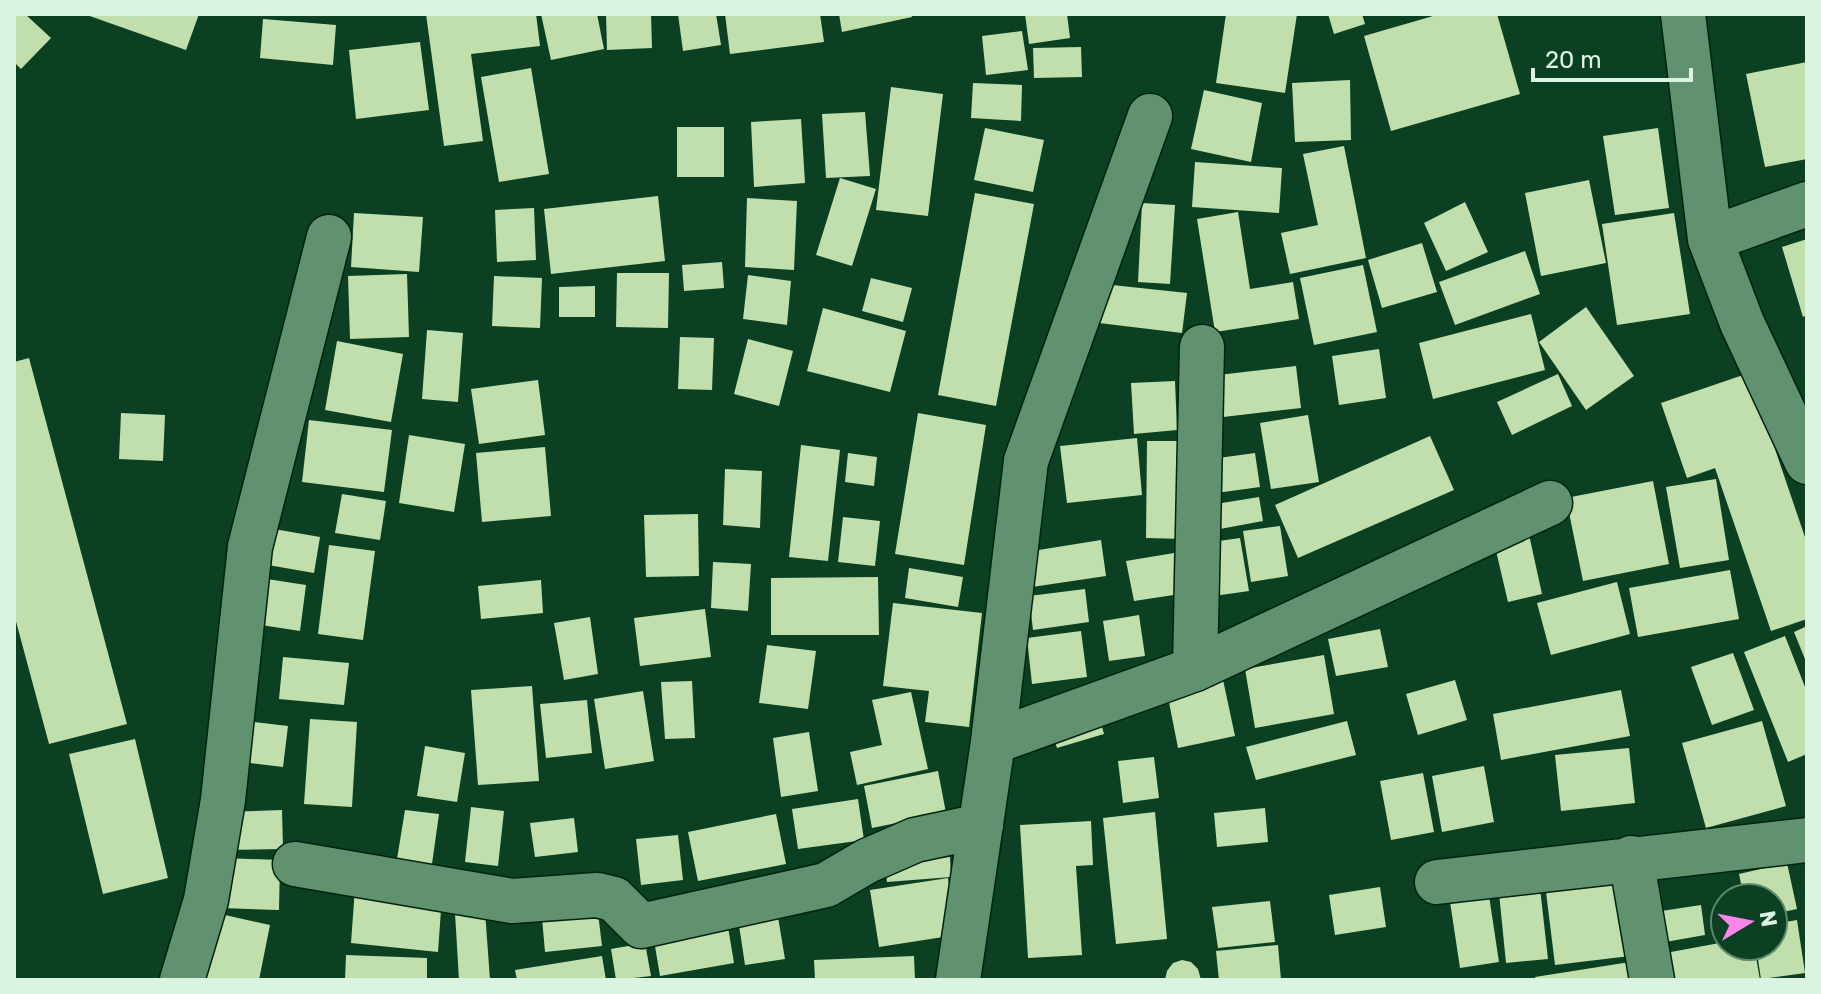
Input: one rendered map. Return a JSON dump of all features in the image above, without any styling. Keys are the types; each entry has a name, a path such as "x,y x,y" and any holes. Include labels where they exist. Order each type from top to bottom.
{"street":[{"path":"1683,14 1710,239 1742,323 1807,462"},
{"path":"958,980 993,742 1026,461 1150,116"},
{"path":"1710,239 1807,204"},
{"path":"182,980 206,900 223,800 250,547 329,237"},
{"path":"1195,669 1202,347"},
{"path":"993,742 1195,669 1550,503"},
{"path":"295,864 512,901 597,895 614,899 641,926 826,885 867,861 915,840 981,826"},
{"path":"1437,882 1807,840"},
{"path":"1631,858 1652,980"}],"building":[{"path":"14,14 25,14 51,38 21,69 14,65"},
{"path":"84,14 199,14 186,50"},
{"path":"426,14 536,14 540,46 471,54 483,141 444,146"},
{"path":"541,14 597,14 604,49 551,60"},
{"path":"606,14 651,14 652,48 607,50"},
{"path":"678,14 716,14 721,45 683,51"},
{"path":"725,14 820,14 824,42 730,54"},
{"path":"839,14 911,14 912,17 842,32"},
{"path":"1025,14 1067,14 1070,38 1029,44"},
{"path":"1226,14 1297,14 1285,93 1216,83"},
{"path":"1328,14 1362,14 1365,24 1334,34"},
{"path":"1440,14 1497,14 1520,94 1391,131 1364,36"},
{"path":"263,19 336,25 333,65 260,58"},
{"path":"1022,31 1028,70 986,75 982,36"},
{"path":"420,42 429,110 356,119 349,50"},
{"path":"1081,47 1082,77 1034,78 1033,48"},
{"path":"1807,62 1807,159 1765,167 1746,74"},
{"path":"531,68 549,174 499,182 481,77"},
{"path":"1350,80 1351,140 1295,142 1292,83"},
{"path":"973,83 1022,85 1021,121 971,118"},
{"path":"891,87 943,94 928,216 876,210"},
{"path":"1204,90 1262,103 1251,162 1191,149"},
{"path":"865,112 870,176 826,178 822,114"},
{"path":"801,119 805,183 754,187 751,122"},
{"path":"677,127 724,127 724,177 677,177"},
{"path":"985,128 1044,140 1033,192 974,180"},
{"path":"1658,128 1669,208 1615,215 1603,136"},
{"path":"1344,146 1366,258 1290,274 1281,233 1318,225 1303,154"},
{"path":"1195,162 1282,168 1279,213 1192,207"},
{"path":"840,178 876,189 852,266 816,255"},
{"path":"1589,180 1606,263 1541,276 1525,193"},
{"path":"975,193 1034,204 996,406 938,395"},
{"path":"658,196 665,261 551,274 544,209"},
{"path":"747,198 797,201 794,270 745,267"},
{"path":"1465,202 1488,252 1446,271 1424,223"},
{"path":"1142,203 1175,205 1170,284 1138,282"},
{"path":"534,208 536,260 497,262 495,210"},
{"path":"1238,212 1250,289 1293,282 1299,319 1215,332 1197,219"},
{"path":"354,213 423,217 419,272 351,267"},
{"path":"1674,213 1690,314 1617,325 1602,224"},
{"path":"1807,239 1807,315 1803,317 1782,247"},
{"path":"1422,243 1437,292 1382,308 1368,260"},
{"path":"1525,251 1540,294 1455,325 1439,282"},
{"path":"722,262 724,288 684,291 682,265"},
{"path":"1363,265 1377,332 1314,345 1300,278"},
{"path":"617,273 669,273 668,328 616,327"},
{"path":"407,274 409,337 350,339 348,276"},
{"path":"748,275 791,281 787,325 743,319"},
{"path":"494,276 542,278 540,328 492,326"},
{"path":"871,278 912,288 903,322 862,311"},
{"path":"1103,284 1187,293 1182,333 1099,323"},
{"path":"595,286 595,317 559,317 559,287"},
{"path":"1586,307 1634,376 1586,410 1539,342"},
{"path":"823,308 906,331 890,392 807,371"},
{"path":"1531,314 1545,370 1433,399 1419,343"},
{"path":"427,330 463,333 458,402 422,399"},
{"path":"680,337 714,338 712,390 678,389"},
{"path":"748,339 793,351 779,406 734,394"},
{"path":"337,341 403,354 391,422 325,410"},
{"path":"1379,349 1386,398 1339,405 1332,356"},
{"path":"29,358 127,724 49,744 14,614 14,362"},
{"path":"1296,366 1301,408 1215,418 1210,376"},
{"path":"1749,373 1807,543 1807,619 1771,631 1715,468 1687,478 1661,403"},
{"path":"1558,374 1572,406 1512,435 1497,402"},
{"path":"538,380 545,435 479,444 471,389"},
{"path":"1175,381 1177,430 1134,434 1131,383"},
{"path":"121,413 165,415 163,461 119,459"},
{"path":"918,413 986,425 964,565 895,554"},
{"path":"1308,415 1319,482 1271,489 1260,423"},
{"path":"309,420 392,430 384,492 302,482"},
{"path":"409,435 465,444 454,512 399,503"},
{"path":"1430,436 1454,490 1298,558 1275,505"},
{"path":"1137,438 1142,495 1067,503 1060,446"},
{"path":"1147,441 1185,441 1184,539 1146,538"},
{"path":"801,445 840,450 828,561 789,557"},
{"path":"545,447 551,516 482,522 476,453"},
{"path":"848,453 877,457 874,486 845,482"},
{"path":"1255,453 1260,487 1209,494 1204,460"},
{"path":"725,469 762,471 760,528 723,525"},
{"path":"1716,479 1729,560 1680,568 1666,487"},
{"path":"1653,481 1669,564 1583,581 1566,498"},
{"path":"342,494 386,501 380,540 335,533"},
{"path":"1259,497 1263,521 1220,529 1216,504"},
{"path":"698,514 699,576 646,577 644,515"},
{"path":"843,517 880,521 875,566 838,562"},
{"path":"1280,526 1288,576 1251,582 1243,531"},
{"path":"274,529 320,537 314,573 268,565"},
{"path":"1528,530 1542,594 1508,602 1493,538"},
{"path":"1240,538 1249,591 1207,597 1198,544"},
{"path":"1101,540 1106,576 1032,587 1026,552"},
{"path":"329,545 375,551 363,640 318,634"},
{"path":"1180,552 1187,593 1134,601 1126,561"},
{"path":"713,562 751,564 748,611 711,608"},
{"path":"909,568 963,577 958,607 905,598"},
{"path":"1730,570 1739,619 1638,637 1629,588"},
{"path":"878,577 879,635 771,635 771,578"},
{"path":"267,579 306,585 300,631 261,625"},
{"path":"541,580 543,613 481,619 478,586"},
{"path":"1617,582 1630,634 1551,655 1537,603"},
{"path":"1085,589 1089,622 1033,630 1029,596"},
{"path":"893,603 982,613 969,727 925,722 929,691 883,686"},
{"path":"705,609 711,657 640,666 634,618"},
{"path":"1139,615 1145,656 1109,661 1103,621"},
{"path":"590,617 598,674 564,680 554,623"},
{"path":"1807,626 1807,664 1794,632"},
{"path":"1380,629 1388,667 1336,676 1328,639"},
{"path":"1081,631 1087,677 1032,684 1027,638"},
{"path":"1785,636 1807,692 1807,754 1788,762 1744,652"},
{"path":"767,645 816,651 808,709 759,703"},
{"path":"1733,653 1754,710 1712,725 1691,667"},
{"path":"1324,655 1334,714 1255,728 1245,669"},
{"path":"283,657 349,663 344,705 279,699"},
{"path":"1222,675 1235,736 1178,748 1166,687"},
{"path":"1455,680 1467,720 1418,735 1406,694"},
{"path":"692,681 695,738 665,739 661,682"},
{"path":"532,686 539,781 478,785 471,690"},
{"path":"1621,690 1630,736 1501,760 1493,714"},
{"path":"643,691 654,761 605,769 594,699"},
{"path":"911,692 928,769 857,785 850,752 882,745 872,700"},
{"path":"587,700 592,753 546,758 540,704"},
{"path":"1098,712 1104,734 1057,748 1050,726"},
{"path":"310,719 357,722 352,807 304,804"},
{"path":"237,720 288,726 283,767 232,761"},
{"path":"1347,721 1356,755 1256,780 1246,747"},
{"path":"1762,721 1786,806 1706,828 1682,743"},
{"path":"809,732 818,791 781,797 773,738"},
{"path":"135,739 168,878 103,894 69,754"},
{"path":"425,746 465,753 457,802 417,796"},
{"path":"1629,748 1635,803 1561,811 1555,755"},
{"path":"1154,757 1159,798 1123,803 1118,761"},
{"path":"1484,766 1494,822 1442,832 1432,776"},
{"path":"938,771 946,813 872,828 864,786"},
{"path":"1423,773 1434,832 1391,840 1380,781"},
{"path":"858,799 864,840 798,849 792,809"},
{"path":"471,807 504,811 498,866 465,862"},
{"path":"1265,808 1268,842 1217,847 1214,813"},
{"path":"282,810 283,849 224,850 224,812"},
{"path":"405,810 439,814 432,864 397,859"},
{"path":"1155,812 1167,939 1116,944 1103,818"},
{"path":"776,814 786,864 698,881 688,832"},
{"path":"574,818 578,852 535,857 530,823"},
{"path":"1091,821 1093,865 1076,866 1082,955 1028,958 1020,825"},
{"path":"678,835 683,880 641,885 636,839"},
{"path":"950,857 951,877 887,882 885,862"},
{"path":"223,858 280,860 279,910 221,908"},
{"path":"1787,863 1797,909 1789,911 1789,882 1741,882 1739,874"},
{"path":"1620,874 1630,956 1555,965 1545,884"},
{"path":"948,878 956,935 879,947 870,890"},
{"path":"1539,879 1548,959 1506,963 1498,883"},
{"path":"1380,887 1386,927 1335,935 1329,895"},
{"path":"355,888 442,896 438,952 351,943"},
{"path":"1488,889 1499,962 1460,968 1449,895"},
{"path":"1270,901 1275,942 1218,948 1212,907"},
{"path":"776,905 785,959 745,965 737,912"},
{"path":"1701,905 1705,935 1654,944 1648,913"},
{"path":"485,911 490,980 459,980 455,913"},
{"path":"216,913 270,925 259,980 202,980"},
{"path":"598,913 602,946 545,952 542,918"},
{"path":"726,915 734,963 660,976 652,928"},
{"path":"1797,920 1805,973 1761,979 1758,962 1789,962 1789,921"},
{"path":"645,943 651,976 616,980 611,949"},
{"path":"1278,945 1281,980 1219,980 1216,951"},
{"path":"1709,945 1709,962 1757,962 1760,980 1665,980 1660,954"},
{"path":"346,955 427,958 427,980 345,980"},
{"path":"602,956 606,980 517,980 515,970"},
{"path":"914,956 915,980 815,980 814,960"},
{"path":"1182,960 1191,962 1198,969 1201,980 1165,980 1173,963"},
{"path":"1630,962 1633,980 1536,980 1535,977"}]}
